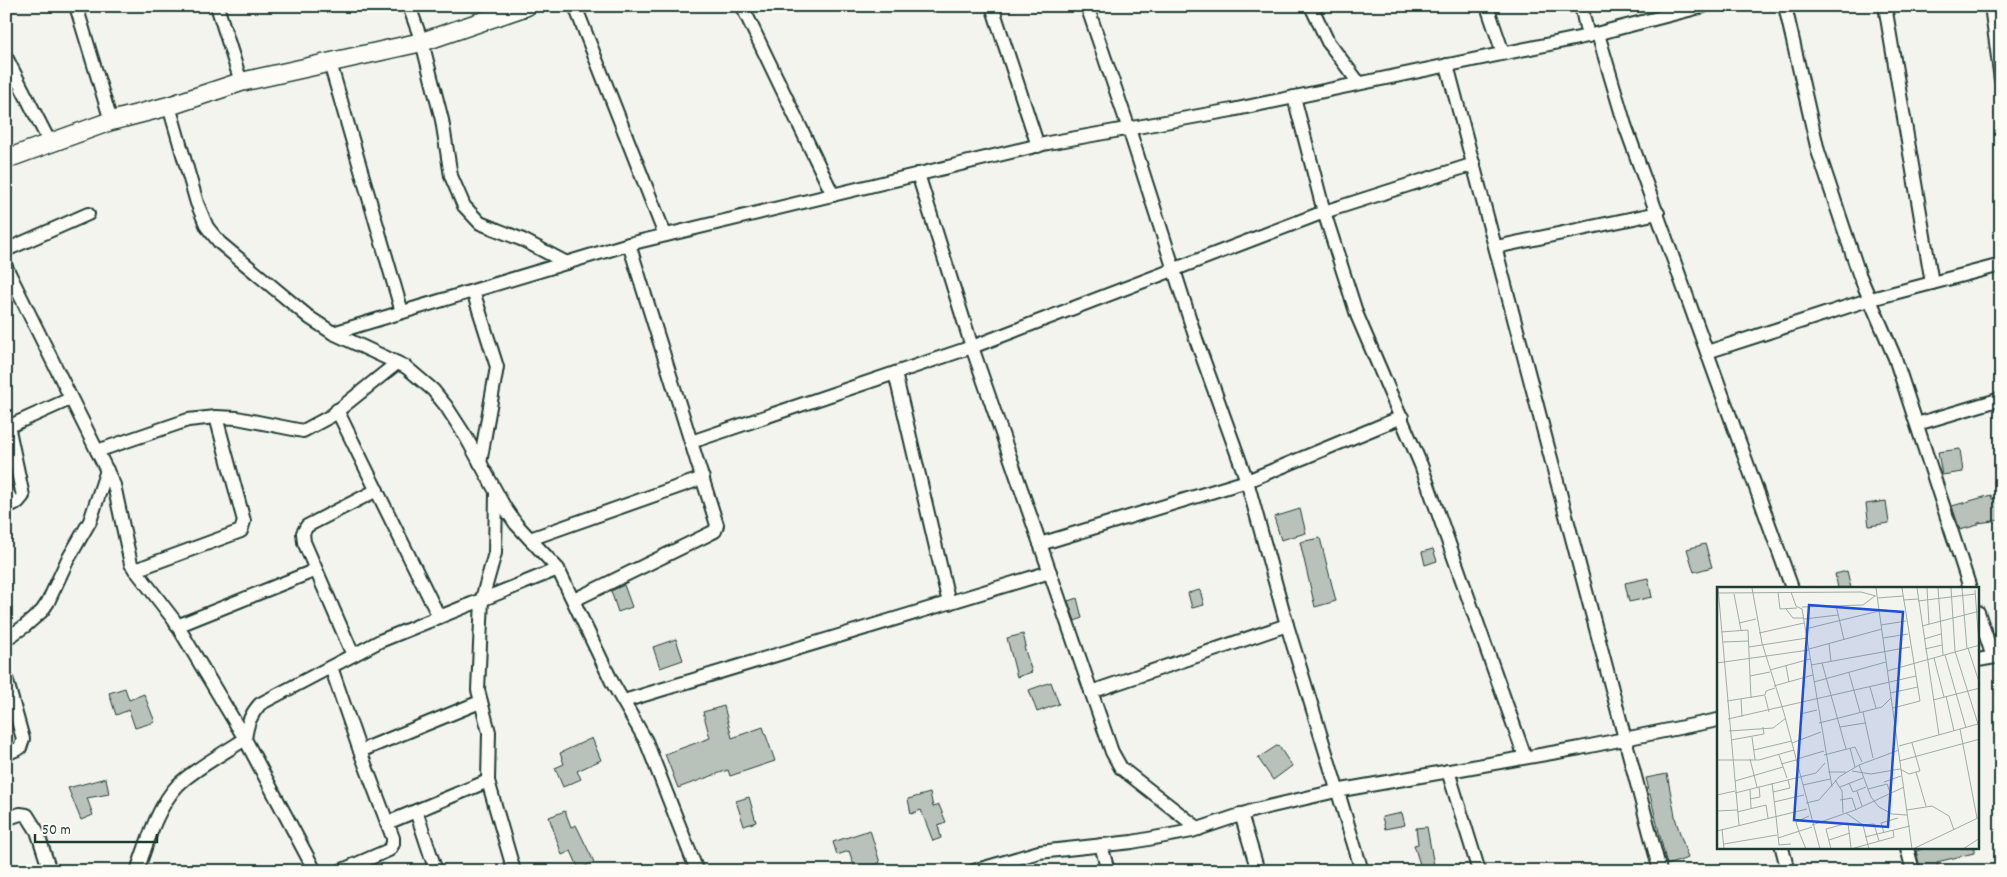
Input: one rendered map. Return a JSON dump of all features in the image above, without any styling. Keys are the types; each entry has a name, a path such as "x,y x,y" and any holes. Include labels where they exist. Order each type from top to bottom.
{"street":[{"path":"76,6 111,121"},
{"path":"217,6 241,82"},
{"path":"409,6 422,42 442,120 452,176 464,206 480,223 523,240 566,263"},
{"path":"6,159 111,121 168,106 241,82 422,42 527,6"},
{"path":"575,6 665,235"},
{"path":"742,6 833,195"},
{"path":"992,6 1038,146"},
{"path":"1087,6 1247,481 1287,625 1336,791 1362,871"},
{"path":"1311,6 1328,42 1359,83"},
{"path":"1487,6 1503,53"},
{"path":"1581,6 1658,213 1792,587"},
{"path":"333,333 629,244 918,174 1038,146 1294,97 1593,35 1704,6"},
{"path":"1785,6 1818,151 1859,274 1895,358 1970,587"},
{"path":"1885,6 1932,283"},
{"path":"1991,6 2001,80"},
{"path":"6,57 50,143"},
{"path":"330,63 402,312"},
{"path":"1447,65 1660,871"},
{"path":"1294,97 1324,212 1357,315 1421,464 1524,758"},
{"path":"168,106 207,228 241,262 310,318 333,333 406,367 433,390 466,437 516,524 558,568 612,682 646,741 697,871"},
{"path":"691,442 972,346 1324,212 1474,164"},
{"path":"918,174 972,346 1112,752 1121,768 1199,829"},
{"path":"1496,247 1658,213"},
{"path":"6,250 88,214"},
{"path":"574,600 715,531 717,524 629,244"},
{"path":"1707,352 1871,299 2001,266"},
{"path":"6,267 107,470 118,498 126,548 135,570 177,626 245,739 315,871"},
{"path":"472,291 497,367 480,463"},
{"path":"97,450 188,420 216,417 237,418 303,431 316,426 397,362"},
{"path":"895,373 949,603"},
{"path":"6,490 9,505 23,496 9,430 12,425 70,399"},
{"path":"1917,424 2001,399"},
{"path":"337,410 439,617"},
{"path":"1040,544 1247,481 1402,416"},
{"path":"135,570 241,531 244,521 216,417"},
{"path":"6,639 25,626 42,611 48,602 67,561 90,521 107,470"},
{"path":"530,540 703,478"},
{"path":"353,655 304,542 304,529 377,490"},
{"path":"496,492 495,553 482,599 478,690 489,732 488,781 514,871"},
{"path":"137,871 168,798 179,784 245,739 250,718 260,704 380,641 558,568"},
{"path":"177,626 316,570"},
{"path":"624,702 1050,572"},
{"path":"1980,617 1997,657 1980,660"},
{"path":"1091,692 1287,625"},
{"path":"331,666 360,751 393,838 393,844 389,850 340,871"},
{"path":"6,678 23,739 20,748 6,754"},
{"path":"360,751 480,702"},
{"path":"974,871 1039,852 1132,842 1199,829 1242,814 1336,791 1524,758 1717,720"},
{"path":"1448,771 1479,871"},
{"path":"387,823 488,781"},
{"path":"416,811 436,871"},
{"path":"6,819 20,814 27,815 36,831 50,871"},
{"path":"1242,814 1258,871"},
{"path":"1100,845 1108,871"},
{"path":"1783,850 1788,871"},
{"path":"1908,850 1913,871"}],"building":[{"path":"1960,449 1963,472 1942,475 1938,452"},
{"path":"1991,495 1992,499 2001,498 2001,520 1978,523 1978,525 1960,530 1952,506"},
{"path":"1886,501 1889,523 1869,526 1866,504"},
{"path":"1300,509 1306,533 1281,540 1274,517"},
{"path":"1320,538 1336,601 1315,607 1300,542"},
{"path":"1705,544 1712,567 1694,572 1687,549"},
{"path":"1433,549 1437,561 1425,565 1422,552"},
{"path":"1847,571 1851,587 1838,587 1835,574"},
{"path":"1648,578 1652,597 1629,602 1625,583"},
{"path":"624,585 632,607 618,612 611,591"},
{"path":"1200,590 1204,605 1192,608 1188,593"},
{"path":"1077,598 1082,618 1075,621 1068,601"},
{"path":"1023,634 1026,646 1024,647 1032,672 1017,677 1007,638"},
{"path":"676,639 683,660 660,668 653,647"},
{"path":"1051,682 1059,704 1037,712 1029,690"},
{"path":"125,688 129,700 144,694 155,722 135,728 129,710 116,715 109,693"},
{"path":"724,706 732,738 763,727 775,761 730,776 728,770 678,788 665,754 710,738 703,712"},
{"path":"592,738 601,760 577,771 581,779 563,787 555,768 564,764 560,753"},
{"path":"1278,745 1292,766 1273,780 1258,758"},
{"path":"1667,774 1676,821 1688,858 1667,865 1646,778"},
{"path":"106,778 109,794 87,798 93,815 81,820 68,788"},
{"path":"930,793 933,807 939,805 946,822 938,825 941,838 933,841 921,810 911,814 908,799"},
{"path":"749,797 756,822 744,826 736,801"},
{"path":"565,811 571,827 576,825 594,862 579,869 571,851 562,855 549,817"},
{"path":"1402,813 1405,825 1385,829 1382,817"},
{"path":"1427,827 1435,871 1422,871 1414,845 1418,844 1416,828"},
{"path":"870,830 880,863 856,871 849,851 837,855 833,842"},
{"path":"1974,850 1974,853 1937,862 1939,871 1921,871 1916,851"}]}
